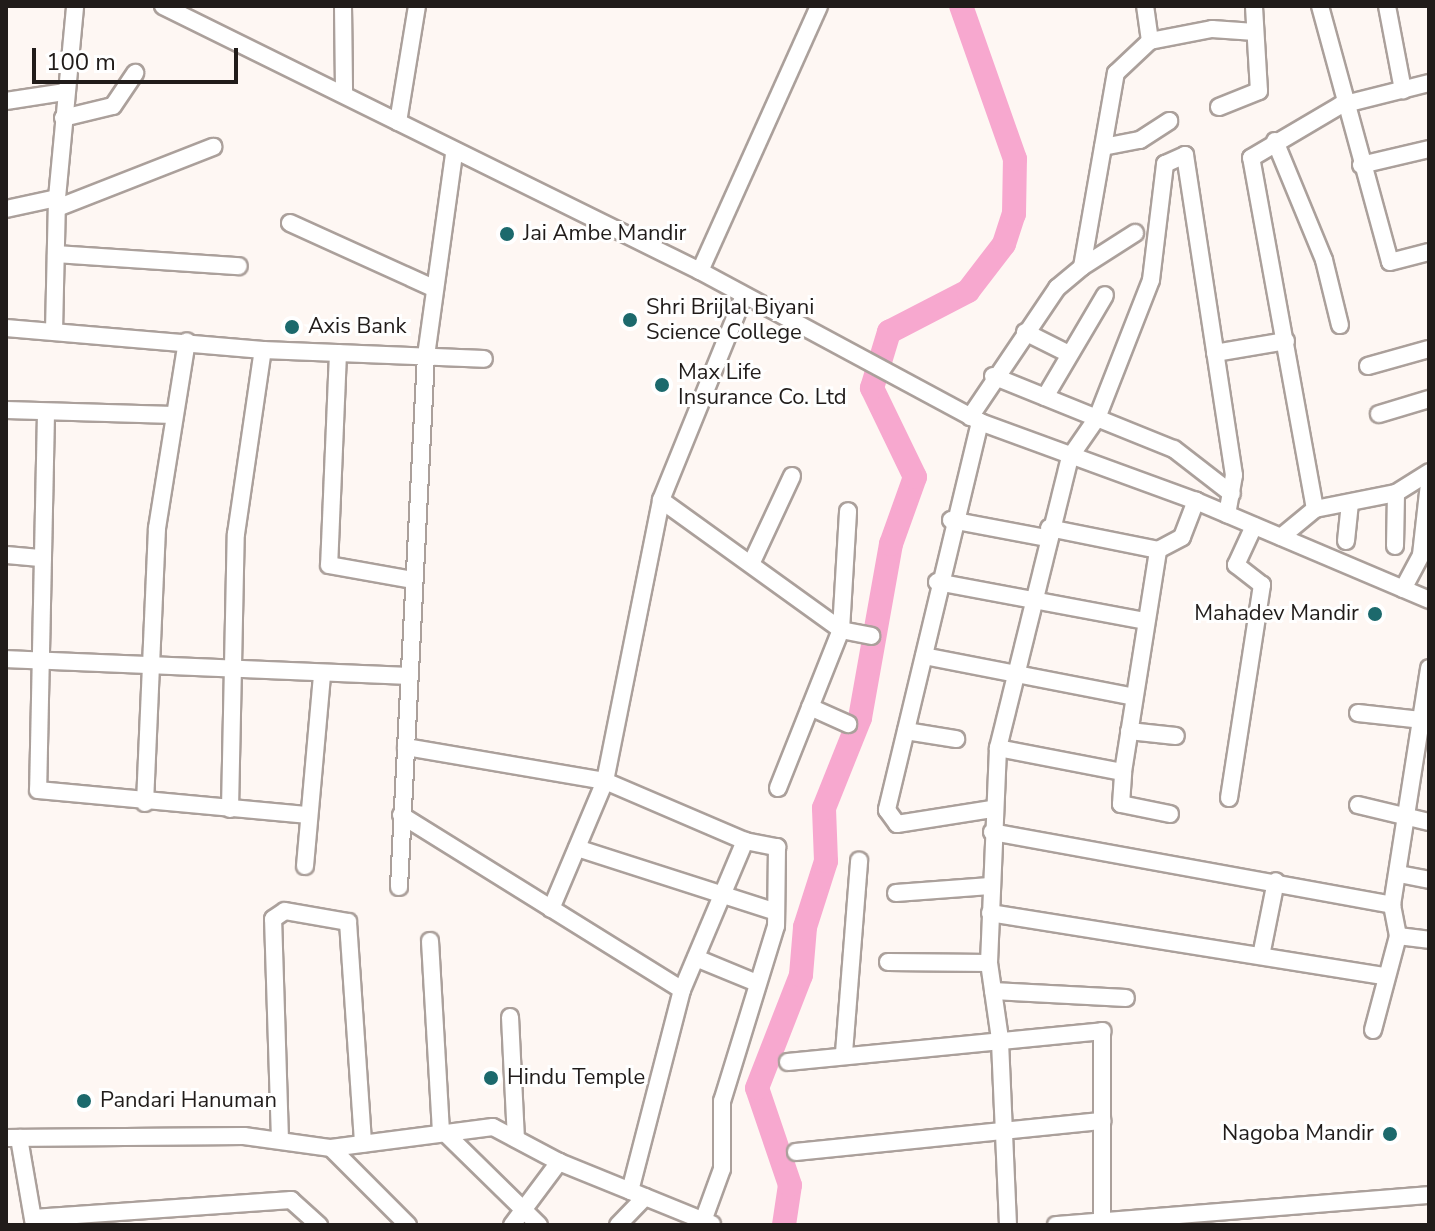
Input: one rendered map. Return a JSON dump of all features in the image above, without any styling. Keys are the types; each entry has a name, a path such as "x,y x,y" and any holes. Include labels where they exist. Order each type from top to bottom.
{"street":[{"path":"54,331 57,203 75,6"},
{"path":"163,6 344,94 454,155 700,271 975,419 1070,457 1196,501 1429,600"},
{"path":"343,6 344,94"},
{"path":"398,122 417,6"},
{"path":"700,271 819,6"},
{"path":"1145,6 1150,41"},
{"path":"1219,107 1259,91 1254,6"},
{"path":"1320,6 1341,105 1390,262 1429,252"},
{"path":"1387,6 1403,90"},
{"path":"1082,267 1116,73 1150,41 1212,29 1255,32"},
{"path":"63,118 113,106 135,73"},
{"path":"1315,509 1251,158 1275,141 1341,105 1429,83"},
{"path":"6,101 65,92"},
{"path":"1103,147 1140,140 1169,121"},
{"path":"1275,141 1324,260 1340,325"},
{"path":"6,209 57,203 213,147"},
{"path":"1361,165 1429,149"},
{"path":"399,887 426,356 433,288 454,155"},
{"path":"1008,1225 1000,1039 989,963 992,809 998,748 1048,533 1070,457 1097,418 1151,280 1165,164 1185,155 1215,353 1232,494 1227,514"},
{"path":"290,223 433,288"},
{"path":"992,809 892,819 887,810 975,419 993,376 1025,332 1082,267 1135,233"},
{"path":"56,254 239,266"},
{"path":"1045,397 1065,352 1105,295"},
{"path":"551,909 605,781 661,500 744,296"},
{"path":"6,328 187,341 263,350 484,359"},
{"path":"1025,332 1065,352"},
{"path":"145,803 156,666 157,528 187,341"},
{"path":"1215,353 1286,341"},
{"path":"1368,366 1429,349"},
{"path":"230,809 236,534 263,350"},
{"path":"338,353 327,559 335,571 413,580"},
{"path":"993,376 1174,449 1232,494"},
{"path":"1379,414 1429,399"},
{"path":"6,410 174,415"},
{"path":"46,413 38,790 145,803 309,815"},
{"path":"1281,537 1315,509 1396,493 1429,472"},
{"path":"751,564 792,476"},
{"path":"1403,589 1421,555 1429,484"},
{"path":"1395,546 1396,493"},
{"path":"661,500 841,630 871,636"},
{"path":"951,520 1158,550 1182,537 1196,501"},
{"path":"1346,541 1350,503"},
{"path":"778,788 841,630 848,511"},
{"path":"1229,798 1262,585 1236,565 1254,526"},
{"path":"1158,550 1123,772 1121,804 1170,814"},
{"path":"6,555 43,558"},
{"path":"937,582 1145,621"},
{"path":"924,656 1134,697"},
{"path":"6,659 322,677 408,676"},
{"path":"1373,1030 1398,936 1392,905 1422,774 1421,720 1429,668"},
{"path":"305,866 322,677"},
{"path":"810,707 848,724"},
{"path":"1358,713 1421,720"},
{"path":"906,731 956,739"},
{"path":"1129,731 1176,736"},
{"path":"319,1225 291,1200 184,1219 34,1222 13,1138 280,1140 331,1148 441,1129 493,1127 559,1162 708,1223 723,1163 722,1101 776,912 777,847 745,841 605,781 406,747"},
{"path":"998,748 1123,772"},
{"path":"1358,805 1429,822"},
{"path":"401,815 682,990"},
{"path":"992,832 1276,881 1392,905"},
{"path":"618,1225 637,1194 643,1134 682,990 745,841"},
{"path":"577,848 721,899 776,912"},
{"path":"844,1053 859,861"},
{"path":"1399,874 1429,880"},
{"path":"1262,951 1276,881"},
{"path":"896,893 990,886"},
{"path":"280,1140 273,919 285,911 348,922 363,1143"},
{"path":"990,913 1262,951 1385,976"},
{"path":"1398,936 1429,940"},
{"path":"430,941 441,1129 539,1225"},
{"path":"696,958 757,983"},
{"path":"888,962 989,963"},
{"path":"993,991 1126,998"},
{"path":"510,1017 516,1139"},
{"path":"788,1062 844,1053 1102,1031 1102,1220"},
{"path":"796,1152 1102,1121"},
{"path":"331,1148 408,1225"},
{"path":"512,1225 559,1162"},
{"path":"1056,1225 1102,1220 1135,1222 1429,1195"}],"waterway":[{"path":"784,1225 790,1185 757,1088 801,975 805,927 826,861 824,808 860,718 891,544 915,477 872,388 889,332 968,291 1004,244 1014,214 1015,159 961,6"}],"place":[{"name":"Jai Ambe Mandir","path":"507,234"},
{"name":"Shri Brijlal Biyani Science College","path":"630,320"},
{"name":"Axis Bank","path":"292,327"},
{"name":"Max Life Insurance Co. Ltd","path":"662,385"},
{"name":"Mahadev Mandir","path":"1375,614"},
{"name":"Hindu Temple","path":"491,1078"},
{"name":"Pandari Hanuman","path":"84,1101"},
{"name":"Nagoba Mandir","path":"1390,1134"}]}
